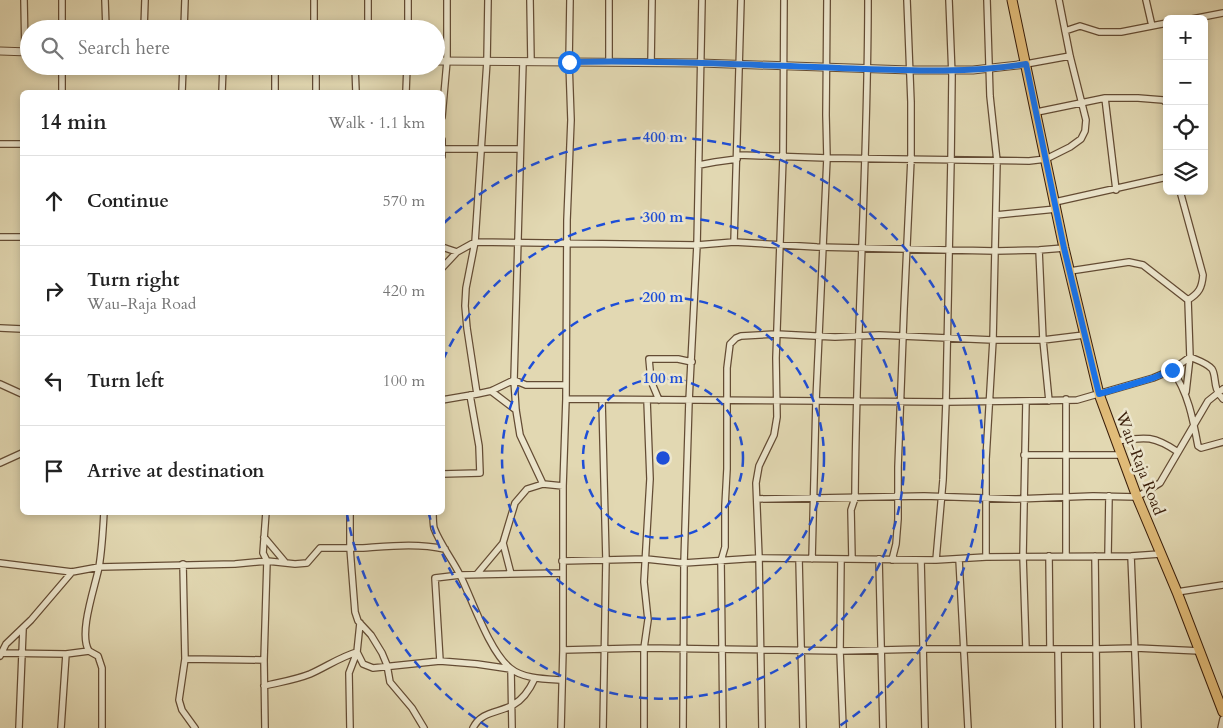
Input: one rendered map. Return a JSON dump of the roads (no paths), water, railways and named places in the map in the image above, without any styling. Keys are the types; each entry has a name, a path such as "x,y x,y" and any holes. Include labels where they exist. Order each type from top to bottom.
{"main road":[{"name":"Wau-Raja Road","path":"1012,0 1064,248 1099,394 1137,497 1221,699 1223,712"}],"street":[{"path":"24,0 25,20"},
{"path":"62,0 62,20"},
{"path":"105,0 106,20"},
{"path":"144,20 145,0"},
{"path":"184,20 185,0"},
{"path":"314,0 314,20"},
{"path":"368,0 368,20"},
{"path":"408,0 408,20"},
{"path":"444,90 447,61 447,0"},
{"path":"445,474 480,473 465,306 466,288 474,242 487,61 488,0"},
{"path":"530,0 531,62"},
{"path":"561,728 563,486 566,399 566,244 571,120 569,62 570,0"},
{"path":"609,62 610,0"},
{"path":"651,63 652,0"},
{"path":"683,728 684,563 689,400 697,245 702,0"},
{"path":"734,242 741,0"},
{"path":"762,728 756,483 759,466 774,435 778,401 776,334 783,157 784,0"},
{"path":"812,559 816,401 827,158 827,0"},
{"path":"852,559 851,510 855,498 856,401 868,69 868,0"},
{"path":"892,560 897,538 911,159 907,0"},
{"path":"936,560 946,402 951,160 949,0"},
{"path":"986,557 986,452 993,340 997,161 988,69 987,0"},
{"path":"699,165 737,157 997,161 1046,159 1070,147 1081,138 1085,131 1086,120 1070,56 1059,0"},
{"path":"1146,0 1152,26"},
{"path":"1208,16 1223,13"},
{"path":"1065,31 1080,26 1100,32 1121,32 1163,24"},
{"path":"0,51 20,52"},
{"path":"447,61 700,63 910,70 1026,67 1070,56"},
{"path":"522,62 519,149 519,243 514,380 520,435 544,484"},
{"path":"62,75 62,90"},
{"path":"182,90 183,75"},
{"path":"222,90 223,75"},
{"path":"275,75 275,90"},
{"path":"316,75 316,90"},
{"path":"355,75 356,90"},
{"path":"406,90 407,75"},
{"path":"1105,98 1116,190"},
{"path":"1037,112 1105,98 1163,100"},
{"path":"0,144 20,144"},
{"path":"445,148 519,149"},
{"path":"996,215 1056,206 1163,178"},
{"path":"1181,195 1203,275 1202,287 1196,295 1188,300"},
{"path":"0,237 20,237"},
{"path":"445,265 457,252 474,242 697,245 734,242 823,247 995,251 1064,248"},
{"path":"445,248 457,252"},
{"path":"1039,250 1048,401"},
{"path":"1070,271 1136,262 1188,300"},
{"path":"1186,395 1190,357 1188,300"},
{"path":"0,328 20,328"},
{"path":"723,728 721,561 725,547 727,368 730,344 741,336 776,334 903,336 993,340 1043,340 1084,335"},
{"path":"566,399 1026,402 1082,399 1153,378 1172,370 1190,357"},
{"path":"1190,357 1203,362 1213,370 1217,392 1223,400"},
{"path":"659,400 651,381 649,359 678,359 692,362"},
{"path":"1172,370 1181,383 1186,395 1198,446 1201,448 1223,442"},
{"path":"445,399 491,391 514,380 526,385 566,385"},
{"path":"0,384 20,393"},
{"path":"757,499 898,496 985,499 1137,497 1160,483 1208,401 1223,389"},
{"path":"491,391 516,410"},
{"path":"602,400 606,560 603,728"},
{"path":"644,728 644,648 648,620 644,582 650,479 648,400"},
{"path":"1066,400 1066,556"},
{"path":"1026,402 1023,556 1026,649"},
{"path":"1116,441 1144,437 1152,438 1162,441 1178,452"},
{"path":"0,463 20,454"},
{"path":"1024,455 1121,455"},
{"path":"477,574 503,543 515,503 527,489 544,484 563,486"},
{"path":"1108,556 1109,496"},
{"path":"88,651 86,646 86,620 98,567 104,515"},
{"path":"265,728 264,660 267,561 263,553 266,515"},
{"path":"350,515 350,548 355,612 360,623 371,635 388,666 390,682 416,713 424,728"},
{"path":"433,515 435,529 460,575 473,606 491,640 510,669 512,728"},
{"path":"264,536 285,562"},
{"path":"503,543 511,574"},
{"path":"0,563 72,572 98,567 235,564 267,561 295,564 307,562 320,548 408,544 427,545 445,549"},
{"path":"562,562 646,559 684,563 759,558 936,560 1023,556 1132,556 1160,554"},
{"path":"1048,556 1050,649"},
{"path":"1095,556 1097,728"},
{"path":"1132,556 1138,728"},
{"path":"959,558 968,728"},
{"path":"799,559 803,728"},
{"path":"841,559 840,651 843,728"},
{"path":"879,559 883,728"},
{"path":"921,560 925,728"},
{"path":"184,564 185,659 179,700 182,710 195,728"},
{"path":"0,654 6,644 47,602 72,572"},
{"path":"440,661 435,578 477,574 562,573"},
{"path":"1177,592 1223,585"},
{"path":"350,728 349,673 357,652 360,623"},
{"path":"19,728 23,628"},
{"path":"563,650 644,648 840,651 1136,648 1200,651"},
{"path":"1058,649 1059,728"},
{"path":"0,654 66,654 88,651 100,658 102,668 102,728"},
{"path":"357,652 360,662 373,668 440,661 510,669 536,678 562,680"},
{"path":"264,686 296,679 357,652"},
{"path":"61,728 66,654"},
{"path":"185,659 264,660"},
{"path":"473,728 477,720 483,716 511,706 529,691 536,678"},
{"path":"1221,728 1223,719"}]}
